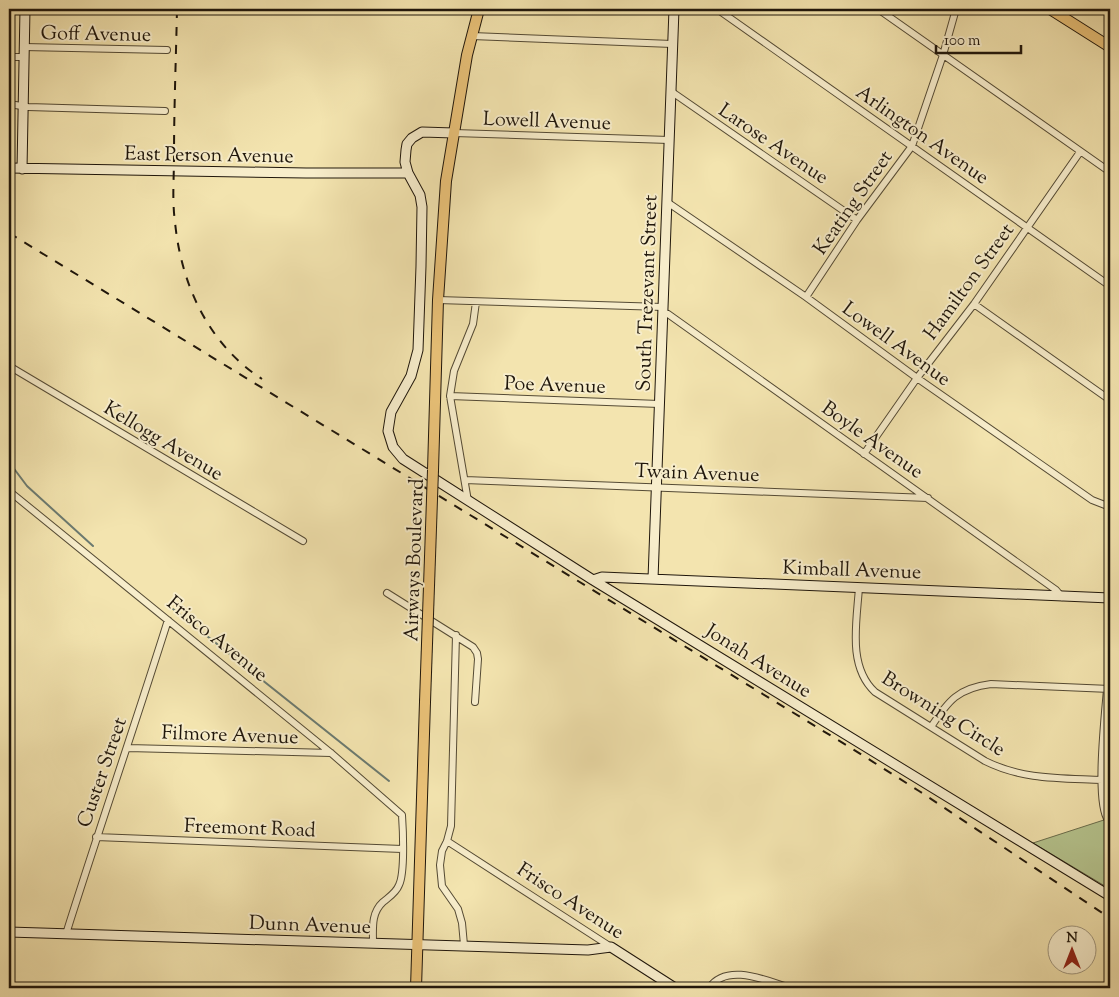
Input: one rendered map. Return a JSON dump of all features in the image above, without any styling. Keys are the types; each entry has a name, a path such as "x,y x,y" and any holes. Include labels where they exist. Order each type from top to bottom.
{"main road":[{"name":"Airways Boulevard","path":"416,988 438,300 446,181 467,55 479,9"},
{"path":"1050,9 1110,47"}],"street":[{"path":"22,169 25,9"},
{"name":"South Trezevant Street","path":"653,579 674,9"},
{"name":"Arlington Avenue","path":"717,9 1110,286"},
{"path":"878,9 1110,172"},
{"name":"Keating Street","path":"806,296 857,220 912,146 944,55 956,9"},
{"path":"472,36 672,44"},
{"name":"Goff Avenue","path":"24,47 167,50"},
{"name":"Goff Avenue","path":"9,57 24,57"},
{"name":"Larose Avenue","path":"672,92 857,220"},
{"path":"9,104 165,111"},
{"path":"408,173 405,162 406,150 407,144 412,138 422,132 454,133"},
{"name":"Lowell Avenue","path":"454,133 669,140"},
{"name":"Hamilton Street","path":"864,454 917,378 974,304 1080,152"},
{"name":"East Person Avenue","path":"9,168 306,174 408,173"},
{"name":"Jonah Avenue","path":"408,173 420,195 422,207 418,350 411,376 391,412 388,430 393,447 403,459 593,580 1110,896"},
{"name":"Lowell Avenue","path":"667,202 806,296 917,378 1092,500 1110,507"},
{"name":"Boyle Avenue","path":"438,300 663,310 864,454 929,498 1056,590 1062,597"},
{"path":"468,502 450,396 454,371 473,324 476,302"},
{"path":"974,304 1110,400"},
{"name":"Kellogg Avenue","path":"9,366 303,541"},
{"name":"Poe Avenue","path":"450,396 659,404"},
{"name":"Twain Avenue","path":"465,480 929,498"},
{"name":"Frisco Avenue","path":"9,491 331,753 402,815 402,849"},
{"name":"Kimball Avenue","path":"593,580 602,577 1110,598"},
{"name":"Browning Circle","path":"859,587 856,649 858,667 870,688 881,697 985,760 1012,772 1035,776 1102,780"},
{"path":"387,593 473,647 478,659 475,702"},
{"name":"Custer Street","path":"66,934 96,837 128,748 168,620"},
{"path":"456,635 451,826 448,842 442,851 440,865 442,886 458,909 462,923 464,945"},
{"path":"931,727 950,700 974,687 991,684 1109,689 1102,780 1103,809 1108,820"},
{"name":"Filmore Avenue","path":"128,748 331,753"},
{"name":"Freemont Road","path":"96,837 402,849"},
{"name":"Frisco Avenue","path":"448,842 675,988"},
{"path":"373,943 376,912 400,883 402,849"},
{"name":"Dunn Avenue","path":"9,932 588,950 611,947"},
{"path":"709,988 713,983 727,976 745,974 791,988"}],"green space":[{"path":"1110,818 1110,889 1033,843"}],"waterway":[{"path":"9,462 27,486 93,546"},
{"path":"173,609 389,781"}],"railway":[{"path":"177,9 173,197 178,245 191,290 200,311 226,348 243,365 262,379"},
{"path":"9,233 851,748 1110,918"}]}
